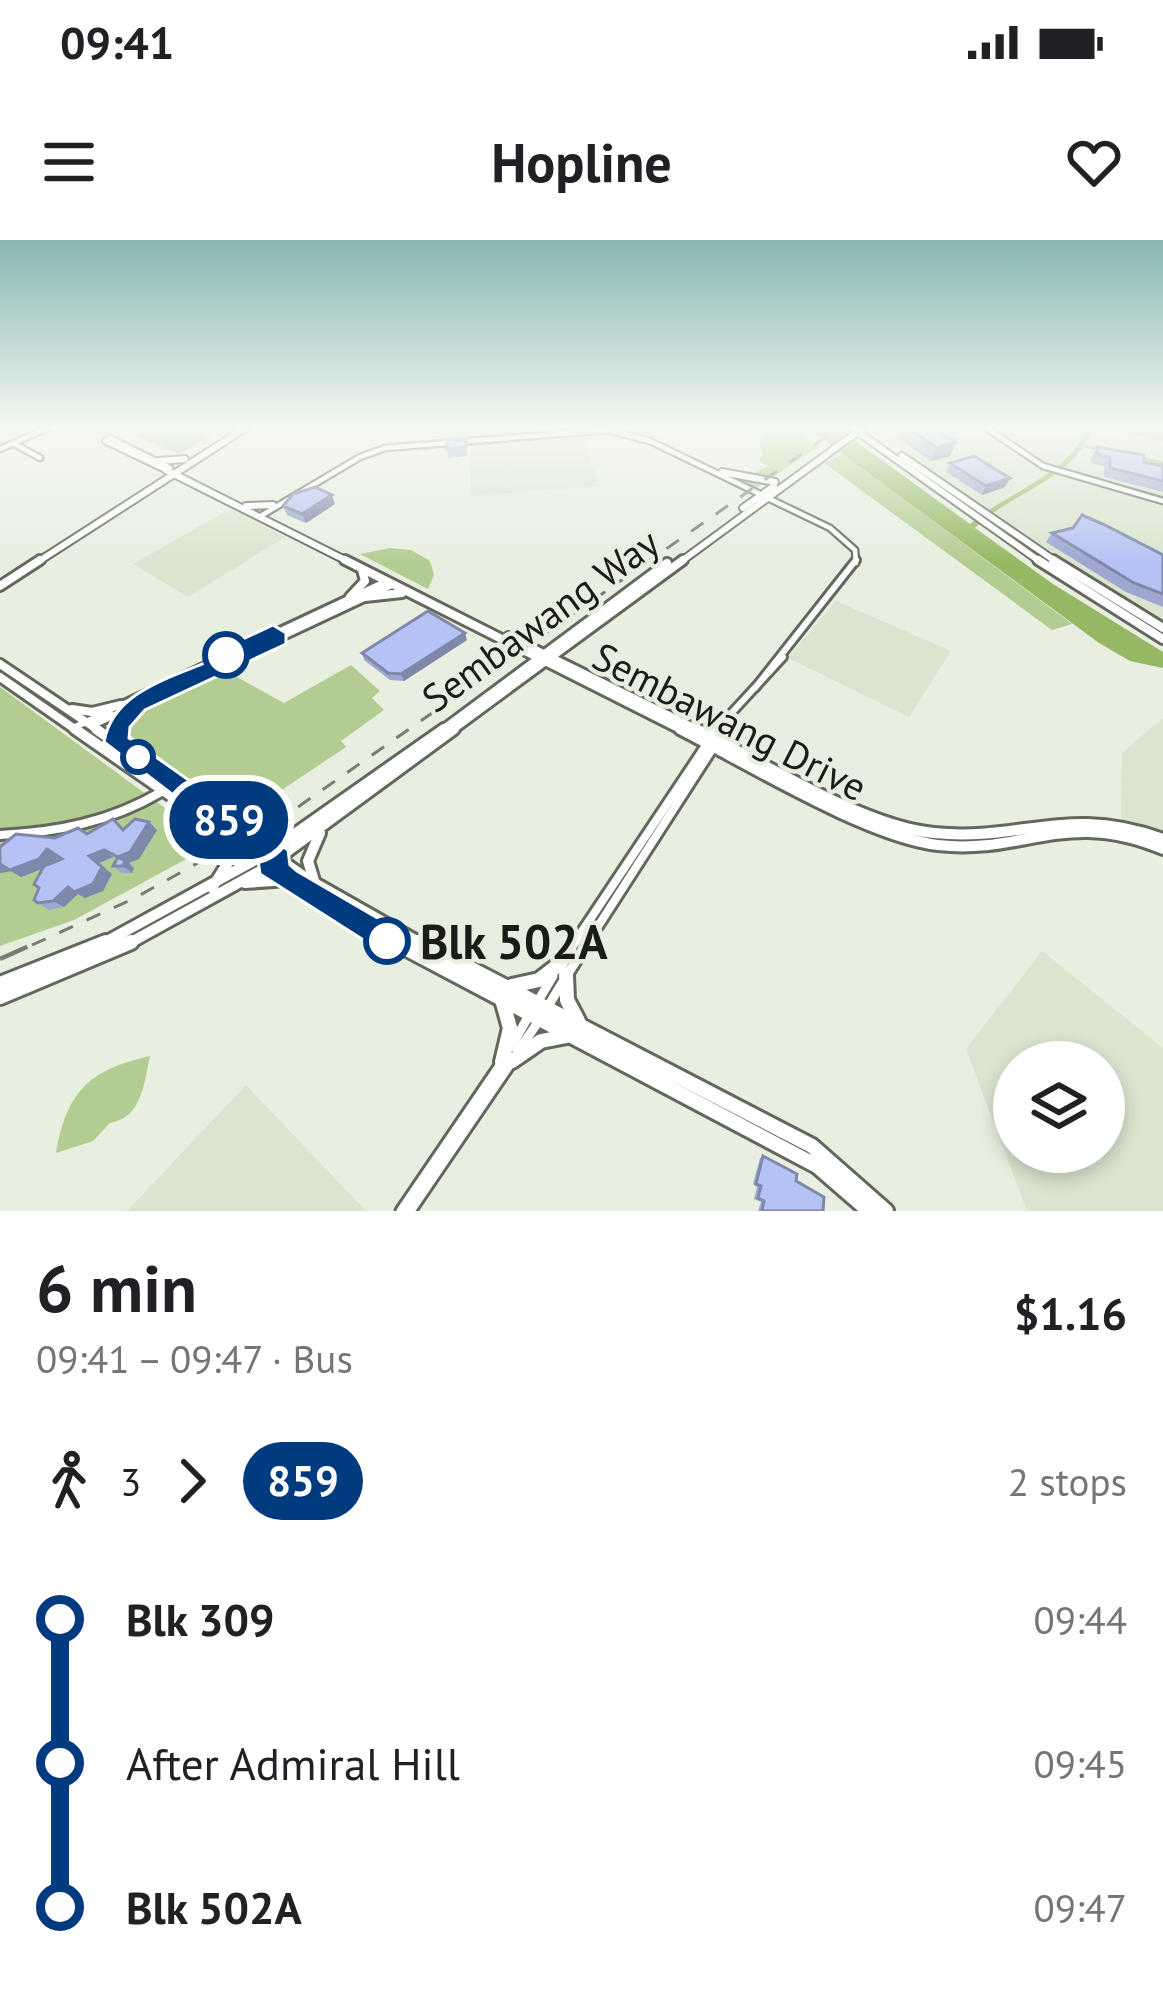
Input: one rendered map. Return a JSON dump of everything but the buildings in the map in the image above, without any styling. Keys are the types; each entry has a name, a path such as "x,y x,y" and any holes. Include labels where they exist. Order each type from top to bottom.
{"main road":[{"path":"149,484 153,472"},
{"path":"0,582 169,472"},
{"name":"Sembawang Drive","path":"174,472 542,657"},
{"path":"149,484 186,478 187,472"},
{"path":"724,472 779,482"},
{"name":"Sembawang Way","path":"270,859 293,837 594,614 794,472"},
{"name":"Sembawang Way","path":"270,859 327,824 525,675 542,657 798,472"},
{"path":"916,472 1070,582 1163,639"},
{"path":"920,472 1163,628"},
{"name":"Sembawang Drive","path":"186,478 868,814 911,829 964,833 1083,818 1129,826 1163,844"},
{"path":"246,506 273,505"},
{"path":"350,597 365,580 362,570"},
{"path":"364,597 407,593"},
{"path":"594,614 609,613"},
{"path":"525,675 568,670 570,640"},
{"path":"0,664 165,790 241,836 293,837"},
{"path":"0,677 61,709 92,712 121,705"},
{"path":"116,742 119,724 136,704"},
{"path":"84,726 116,742 270,859 504,993 534,1019 577,1030 812,1146 859,1182 886,1211"},
{"path":"315,884 308,861 312,844 327,824"},
{"path":"210,891 241,836"},
{"path":"270,859 287,880 391,943 504,993 542,1004 577,1030 817,1166 869,1211"},
{"path":"0,997 116,950 238,884 270,859"},
{"path":"0,984 125,934 270,859"},
{"path":"238,884 287,880"},
{"path":"504,993 564,970 577,1030"},
{"path":"504,993 510,1028 507,1061"},
{"path":"507,1061 541,1041 577,1030"}],"street":[{"path":"260,515 329,472"},
{"path":"260,515 334,472"},
{"path":"406,1211 713,739 856,565 851,542 714,472"},
{"path":"723,472 765,497"},
{"path":"1065,472 1105,488 1163,501"},
{"path":"84,726 350,597 391,582"},
{"path":"84,726 391,582"},
{"path":"0,835 71,830 109,821 165,790"}],"shaded area":[{"path":"470,472 595,472 599,486 471,496"},
{"path":"780,472 757,488 731,476"},
{"path":"837,472 868,472 1072,624 1052,630"},
{"path":"867,472 899,472 970,524 1049,472 1058,472 975,528 1053,584 1163,652 1163,668 1130,661"},
{"path":"933,472 1163,472 1163,624"},
{"path":"230,509 285,537 188,597 133,564"},
{"path":"390,548 411,550 430,561 434,575 428,589 360,554"},
{"path":"836,601 951,651 909,717 788,658"},
{"path":"351,665 380,691 372,698 384,710 341,741 346,747 240,818 122,729 136,709 224,670 284,703"},
{"path":"0,687 214,844 74,920 0,946"},
{"path":"1163,718 1163,833 1121,818 1122,753"},
{"path":"1042,951 1163,1048 1163,1211 1027,1211 1013,1173 1125,1173 1125,1041 993,1041 993,1121 966,1049"},
{"path":"150,1056 140,1098 129,1114 110,1123 93,1141 56,1153 67,1114 84,1086 111,1068"},
{"path":"246,1085 366,1211 127,1211"}],"railway":[{"path":"32,945 133,899 298,807 775,472"},
{"path":"0,959 38,942"}],"bus line":[{"name":"859","path":"226,655 273,633 278,638 136,704 119,724 116,742 279,859 270,865 287,880 387,941"}],"place":[{"name":"Blk 502A","path":"387,941"}]}
